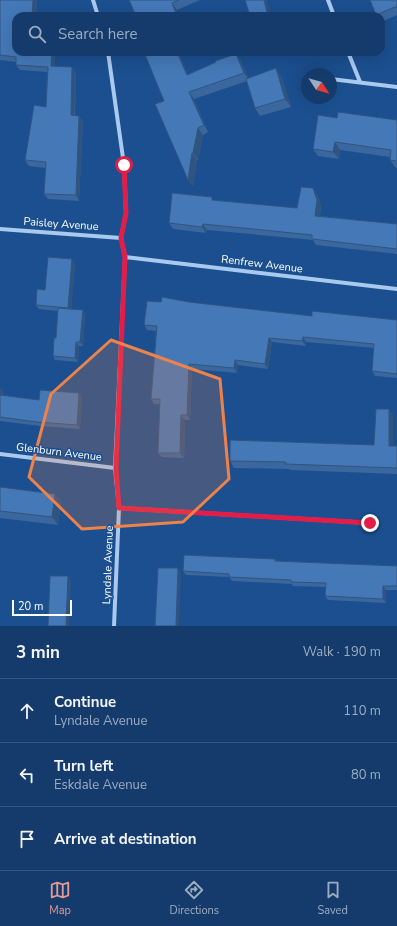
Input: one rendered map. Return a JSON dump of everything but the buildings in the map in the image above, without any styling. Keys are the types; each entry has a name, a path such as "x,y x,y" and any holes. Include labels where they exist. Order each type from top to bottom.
{"street":[{"path":"93,0 97,12"},
{"path":"328,0 332,12"},
{"name":"Lyndale Avenue","path":"109,56 124,165 126,213 121,238 125,257 116,468 119,508 114,626"},
{"path":"350,56 360,82"},
{"path":"337,80 397,87"},
{"name":"Paisley Avenue","path":"0,228 121,238"},
{"name":"Renfrew Avenue","path":"125,257 397,289"},
{"name":"Glenburn Avenue","path":"0,454 116,468"},
{"path":"119,508 370,523"}],"highlighted area":[{"path":"111,340 220,379 229,479 183,522 82,529 29,477 51,394"}],"route":[{"path":"124,165 126,213 121,238 125,257 116,468 119,508 370,523"}]}
